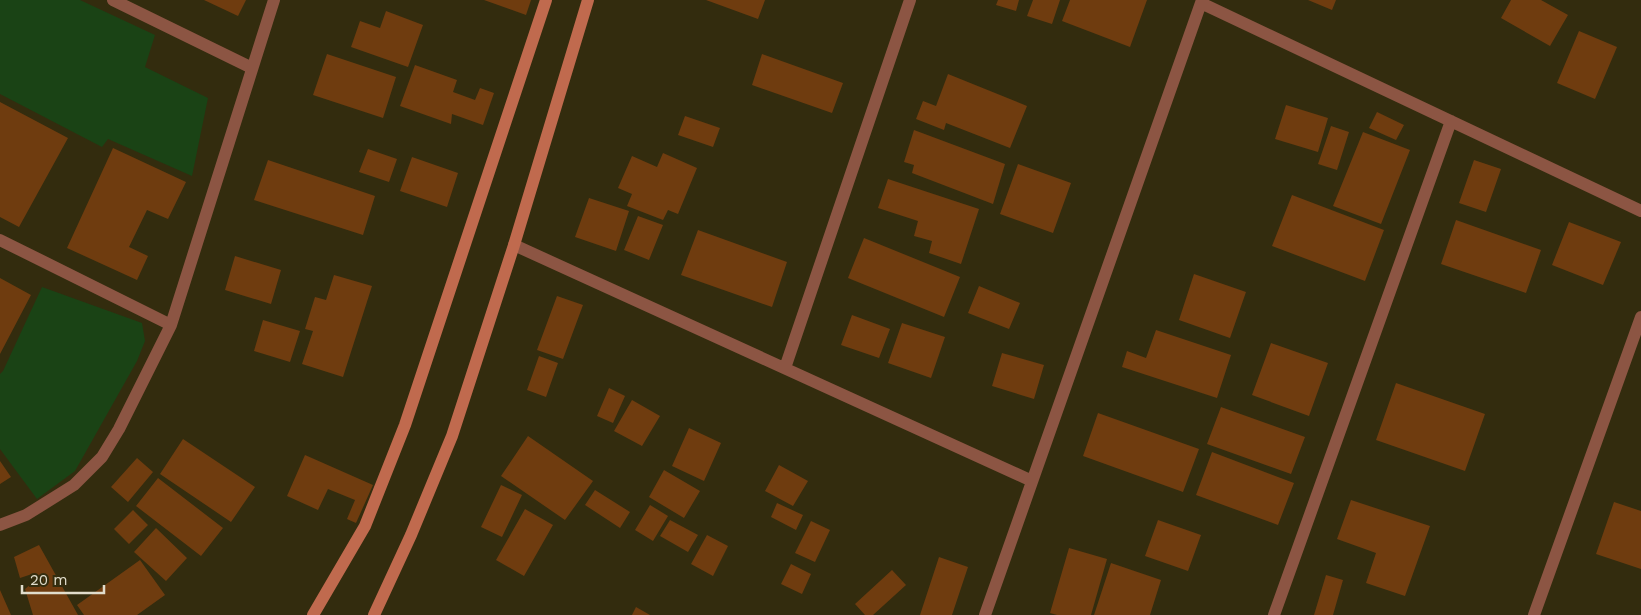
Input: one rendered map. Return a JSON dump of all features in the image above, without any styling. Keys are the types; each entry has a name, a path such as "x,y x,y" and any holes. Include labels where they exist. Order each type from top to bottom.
{"street":[{"path":"113,0 252,68"},
{"path":"0,525 26,515 74,485 102,457 119,429 171,325 274,0"},
{"path":"313,615 365,526 405,425 546,0"},
{"path":"374,615 411,535 452,436 514,245 588,0"},
{"path":"785,368 910,0"},
{"path":"985,615 1202,1 1641,211"},
{"path":"1274,615 1451,121"},
{"path":"0,240 171,325"},
{"path":"514,245 1032,481"},
{"path":"1534,615 1641,318"}],"green space":[{"path":"0,0 80,0 155,35 145,67 208,98 192,176 108,139 102,147 0,94"},
{"path":"42,287 142,323 145,341 137,361 75,471 37,499 0,449 0,374"}],"building":[{"path":"204,0 246,0 238,16"},
{"path":"484,0 531,0 526,15"},
{"path":"706,0 765,0 758,19"},
{"path":"998,0 1019,0 1016,11 996,5"},
{"path":"1033,0 1060,0 1052,24 1027,16"},
{"path":"1070,0 1147,0 1130,47 1062,21"},
{"path":"1308,0 1336,0 1332,10"},
{"path":"1511,0 1541,0 1568,15 1550,46 1501,18"},
{"path":"386,11 423,25 408,67 351,47 360,21 380,28"},
{"path":"1579,31 1617,47 1595,99 1557,83"},
{"path":"327,54 396,77 383,118 313,95"},
{"path":"762,54 843,83 832,113 752,85"},
{"path":"415,65 457,80 453,92 475,100 480,88 494,93 483,125 452,114 451,124 400,106"},
{"path":"948,74 1027,106 1010,148 946,123 944,130 916,119 923,101 936,106"},
{"path":"0,102 68,138 19,227 0,217"},
{"path":"1286,105 1328,118 1318,152 1275,139"},
{"path":"1377,112 1404,125 1396,140 1369,128"},
{"path":"685,116 720,128 713,147 678,135"},
{"path":"1331,126 1349,132 1337,170 1318,164"},
{"path":"914,130 1005,164 993,204 912,173 914,165 904,162"},
{"path":"1363,132 1410,150 1381,224 1333,206"},
{"path":"113,148 186,182 168,219 147,210 129,247 148,256 137,280 67,248"},
{"path":"368,149 397,159 389,182 359,172"},
{"path":"663,153 697,168 678,214 668,210 663,220 627,206 632,194 618,188 632,156 657,167"},
{"path":"412,157 458,173 447,207 400,191"},
{"path":"268,160 375,196 363,235 254,200"},
{"path":"1474,160 1501,169 1486,212 1459,203"},
{"path":"1018,164 1071,183 1053,233 1000,214"},
{"path":"888,179 979,209 961,264 929,253 932,241 914,236 918,221 878,208"},
{"path":"1292,195 1384,230 1365,281 1272,246"},
{"path":"589,198 629,211 616,251 575,237"},
{"path":"638,216 663,225 649,260 624,250"},
{"path":"1456,220 1541,250 1526,293 1441,264"},
{"path":"1569,222 1621,242 1603,285 1552,265"},
{"path":"698,230 787,262 772,307 681,275"},
{"path":"864,238 960,277 944,317 848,278"},
{"path":"235,256 281,270 271,304 225,290"},
{"path":"1194,274 1246,292 1230,338 1179,320"},
{"path":"334,275 372,286 343,377 302,364 313,331 305,329 315,297 326,300"},
{"path":"0,278 31,295 0,354"},
{"path":"979,286 1020,303 1009,329 968,313"},
{"path":"557,296 583,305 563,359 537,350"},
{"path":"852,315 890,329 879,358 841,345"},
{"path":"263,320 300,331 290,362 254,351"},
{"path":"902,323 945,337 931,378 888,363"},
{"path":"1156,330 1231,355 1217,398 1122,367 1127,351 1146,358"},
{"path":"1271,343 1328,363 1309,416 1252,395"},
{"path":"1002,353 1044,365 1034,399 992,386"},
{"path":"539,356 558,363 546,397 527,390"},
{"path":"1396,383 1485,414 1465,471 1376,440"},
{"path":"609,388 625,396 613,423 597,416"},
{"path":"632,400 660,416 642,446 614,431"},
{"path":"1221,407 1305,437 1291,474 1207,444"},
{"path":"1098,413 1199,449 1183,492 1083,456"},
{"path":"689,428 721,443 704,481 672,466"},
{"path":"528,436 593,481 565,520 501,476"},
{"path":"183,439 255,487 231,522 160,474"},
{"path":"1212,452 1294,483 1278,525 1196,495"},
{"path":"305,455 373,485 356,523 347,519 355,500 328,489 318,510 287,496"},
{"path":"137,458 153,472 128,502 111,487"},
{"path":"0,461 11,477 0,484"},
{"path":"779,465 808,481 793,506 765,491"},
{"path":"664,470 700,491 684,518 649,497"},
{"path":"158,478 223,528 201,556 136,506"},
{"path":"501,485 522,495 502,537 481,527"},
{"path":"595,490 630,512 620,528 585,505"},
{"path":"1351,500 1430,526 1405,596 1366,583 1376,553 1337,539"},
{"path":"1614,502 1641,511 1641,569 1596,554"},
{"path":"777,503 803,515 796,530 771,517"},
{"path":"650,505 668,516 653,541 635,530"},
{"path":"525,509 553,525 524,576 496,560"},
{"path":"133,510 148,525 129,544 114,529"},
{"path":"670,520 698,535 688,552 660,536"},
{"path":"1158,520 1201,535 1188,571 1145,556"},
{"path":"811,521 830,530 815,562 795,553"},
{"path":"156,528 187,558 166,581 134,552"},
{"path":"707,535 728,546 713,576 691,564"},
{"path":"39,545 78,615 33,615 25,589 37,579 35,573 20,578 14,557"},
{"path":"1069,548 1107,559 1091,615 1057,615 1050,613"},
{"path":"939,557 968,567 952,615 920,615"},
{"path":"140,560 165,595 137,615 84,615 77,605"},
{"path":"1111,563 1161,580 1150,615 1094,615"},
{"path":"791,564 811,574 802,594 781,584"},
{"path":"892,570 906,585 873,615 865,615 855,604"},
{"path":"1326,575 1343,580 1333,615 1314,615"},
{"path":"0,590 11,615 0,615"},
{"path":"636,607 650,615 632,615"}]}
